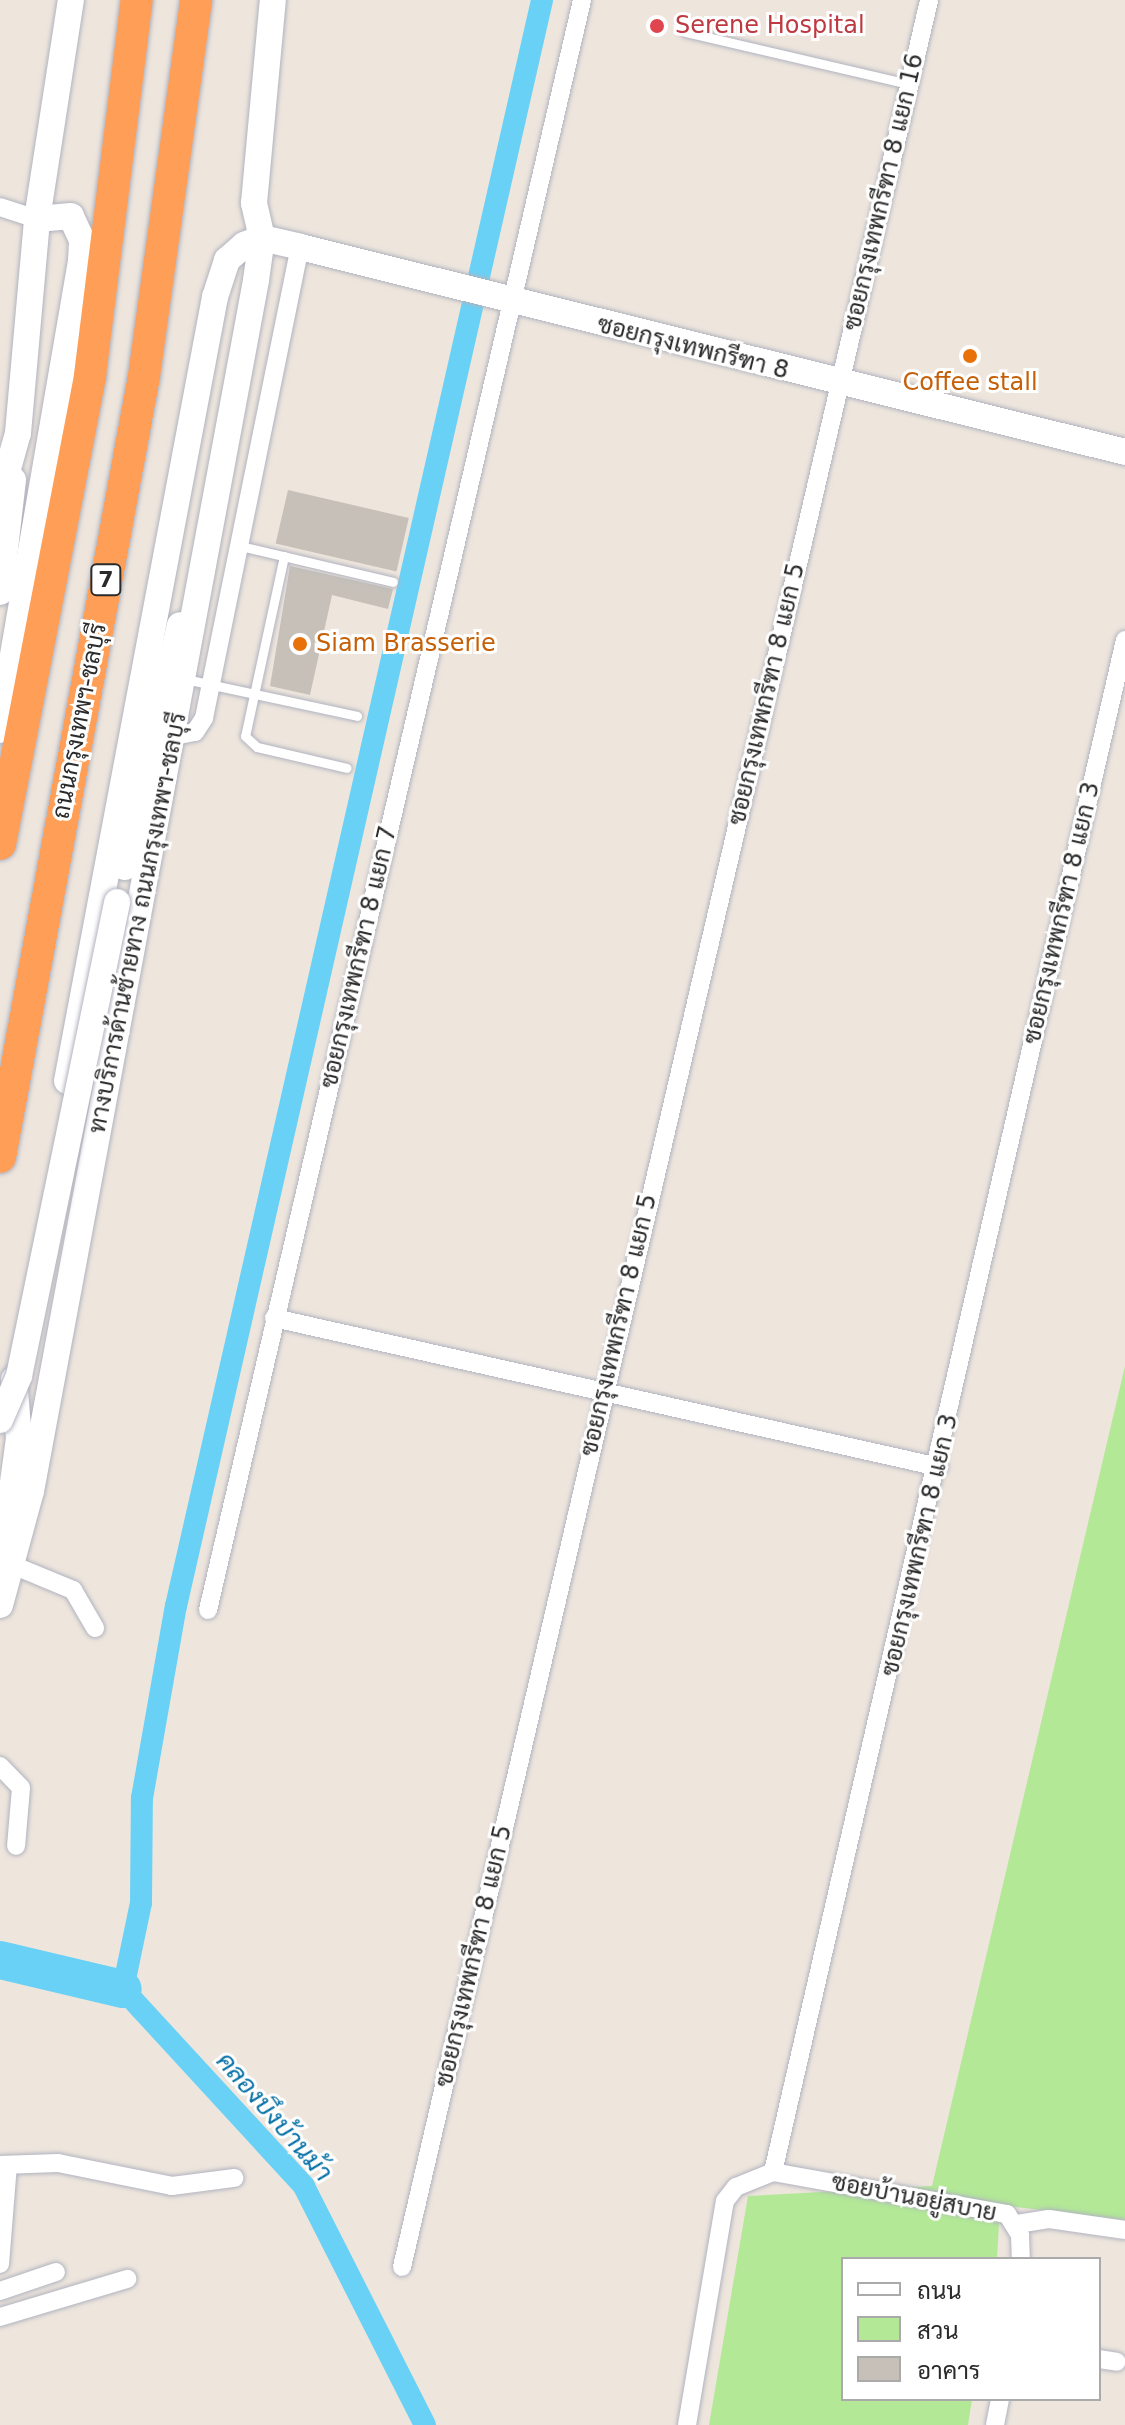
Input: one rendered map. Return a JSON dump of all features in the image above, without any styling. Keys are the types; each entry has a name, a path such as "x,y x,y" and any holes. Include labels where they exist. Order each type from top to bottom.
{"highway":[{"name":"7","path":"0,844 90,375 137,0"},
{"name":"ถนนกรุงเทพฯ-ชลบุรี","path":"0,1157 144,376 196,0"}],"main road":[{"path":"0,592 37,219 71,0"},
{"name":"ทางบริการด้านซ้ายทาง ถนนกรุงเทพฯ-ชลบุรี","path":"0,1605 174,736 198,682 205,566 262,238 254,203 273,0"},
{"path":"0,730 81,261 82,240 71,216 37,219"},
{"name":"ทางบริการด้านซ้ายทาง ถนนกรุงเทพฯ-ชลบุรี","path":"7,1572 19,1439 18,1347 215,297 227,260 262,238"},
{"name":"ซอยกรุงเทพกรีฑา 8","path":"262,238 504,302 1125,452"},
{"path":"215,297 232,282 256,280"},
{"path":"0,497 18,433"},
{"path":"183,469 202,463 221,478"},
{"path":"0,1420 19,1376 168,668 205,566"}],"street":[{"name":"ซอยกรุงเทพกรีฑา 8 แยก 7","path":"208,1610 504,302 582,0"},
{"name":"ซอยกรุงเทพกรีฑา 8 แยก 16","path":"840,383 929,0"},
{"path":"0,207 37,219"},
{"path":"198,682 240,546 300,247"},
{"name":"ซอยกรุงเทพกรีฑา 8 แยก 5","path":"402,2267 840,383"},
{"name":"ซอยกรุงเทพกรีฑา 8 แยก 3","path":"773,2172 939,1467 1125,640"},
{"path":"274,1318 939,1467"},
{"path":"7,1572 73,1590 95,1628"},
{"path":"0,1766 21,1788 16,1846"},
{"path":"0,2264 4,2165 58,2163 172,2186 234,2178"},
{"path":"687,2425 725,2201 736,2187 773,2172"},
{"name":"ซอยบ้านอยู่สบาย","path":"773,2172 1007,2214 1017,2224 1021,2257"},
{"path":"1017,2224 1049,2219 1125,2230"},
{"path":"0,2291 56,2272"},
{"path":"0,2317 127,2279"},
{"path":"995,2425 1000,2401"}],"lane":[{"path":"685,32 908,84"},
{"path":"240,546 393,582"},
{"path":"284,556 253,695 248,743 347,768"},
{"path":"198,682 357,716"}],"green space":[{"path":"1125,1366 1125,2220 1000,2205 997,2257 841,2257 841,2401 972,2401 968,2425 709,2425 748,2196 932,2186"}],"building":[{"path":"288,490 409,518 396,571 276,544"},
{"name":"Siam Brasserie","path":"290,566 393,589 388,609 332,595 310,695 270,686"}],"waterway":[{"name":"คลองบึงบ้านม้า","path":"425,2425 304,2186 123,1989 141,1903 142,1798 176,1606 542,0"},
{"path":"0,1960 123,1989"}],"place":[{"name":"Serene Hospital","path":"657,26"},
{"name":"Coffee stall","path":"970,356"},
{"name":"Siam Brasserie","path":"300,644"}]}
